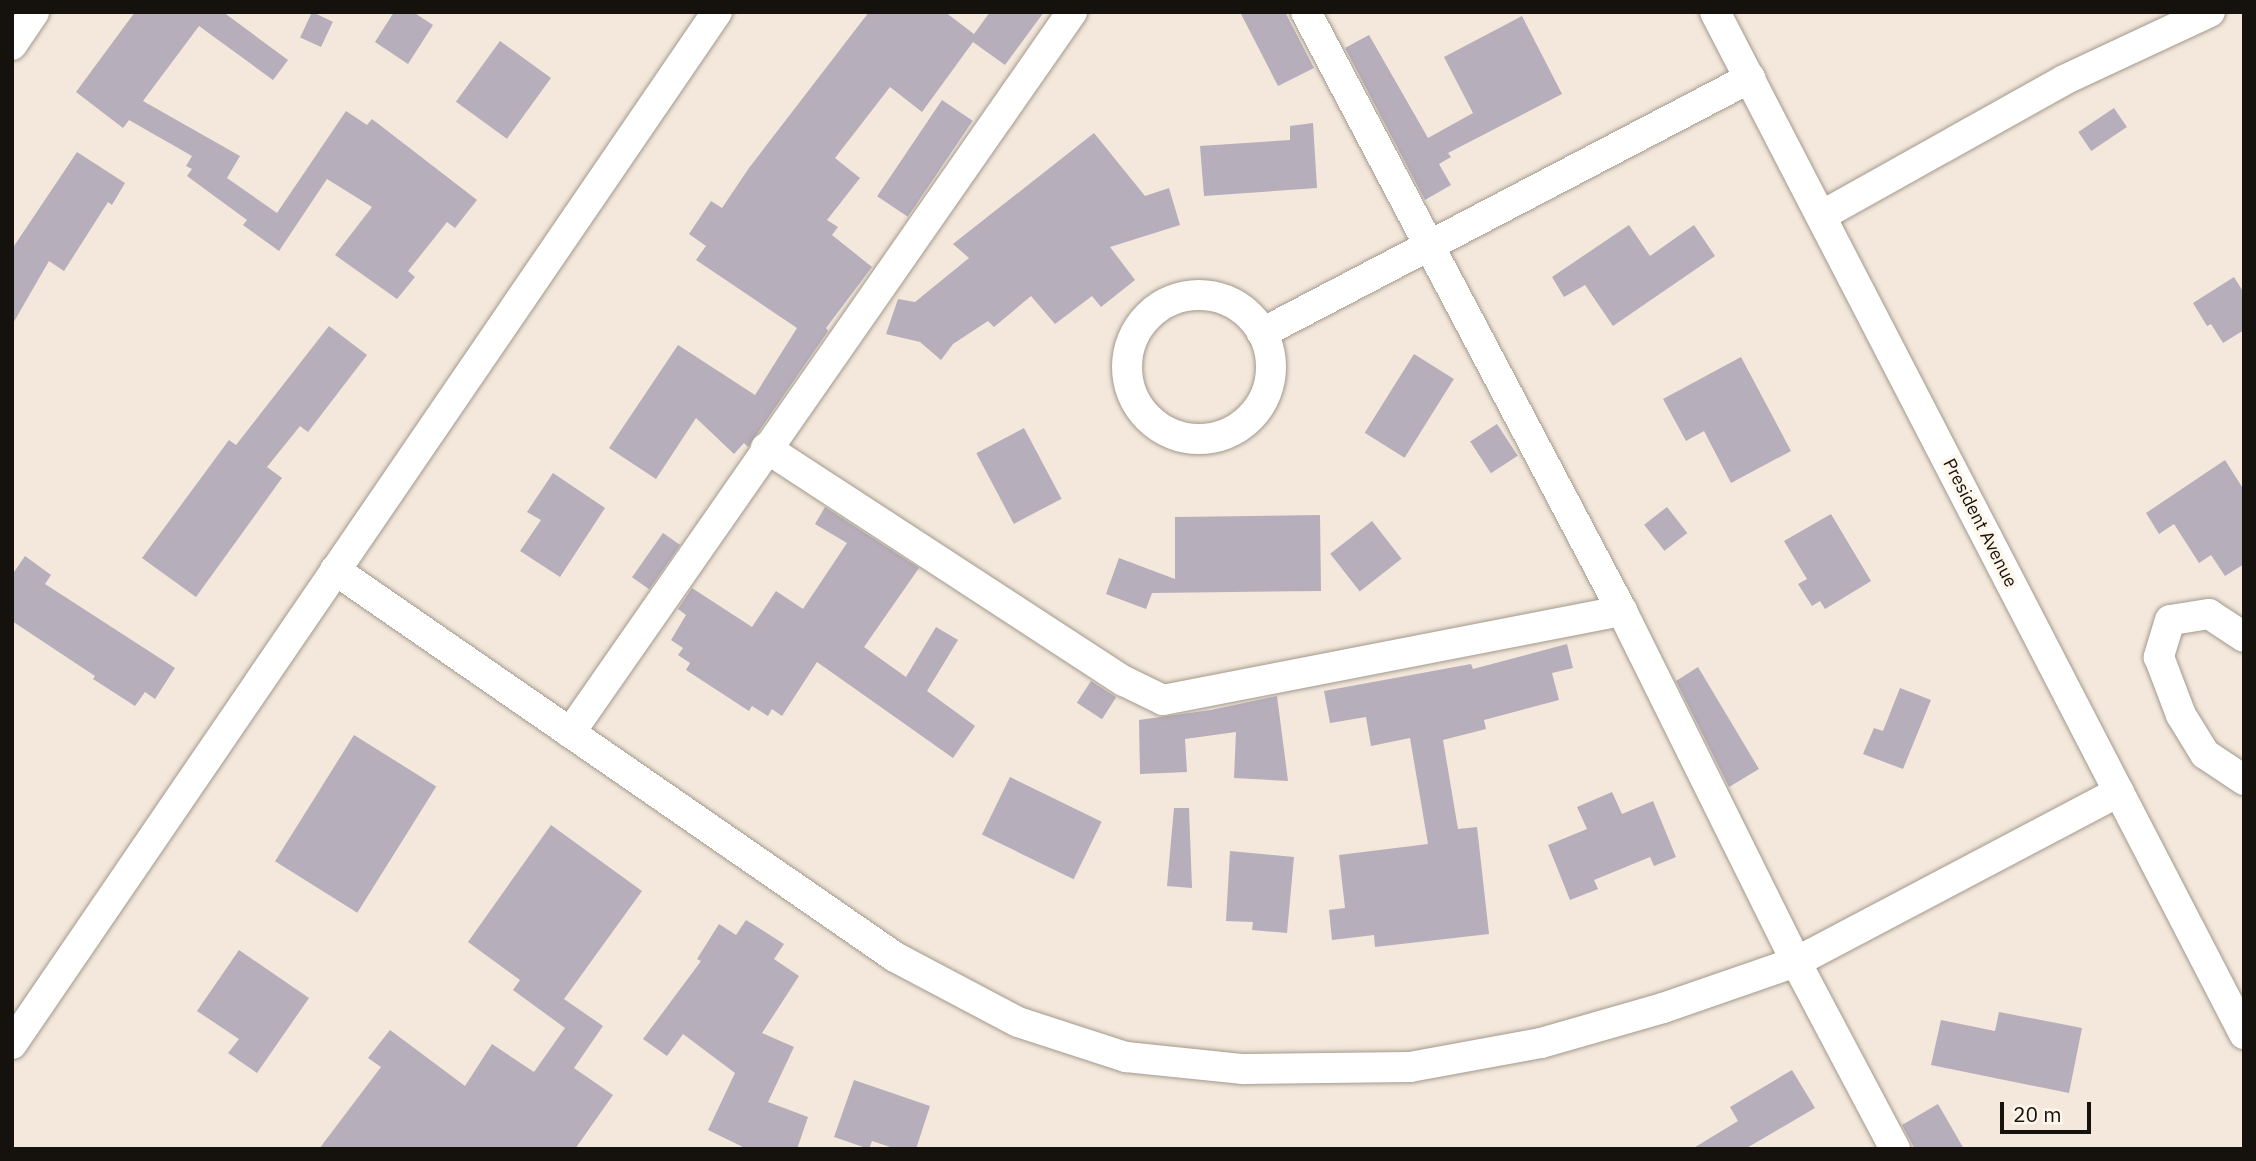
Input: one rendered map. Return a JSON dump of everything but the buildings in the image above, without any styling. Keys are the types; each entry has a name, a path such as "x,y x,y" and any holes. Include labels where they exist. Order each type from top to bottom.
{"street":[{"path":"12,45 34,12"},
{"path":"16,1029 335,570 717,12"},
{"path":"570,733 1072,12"},
{"path":"1306,12 1622,611 1796,962 1895,1149"},
{"name":"President Avenue","path":"1715,12 2244,1034"},
{"path":"1821,216 2064,80 2210,12"},
{"path":"1262,333 1750,78"},
{"path":"1201,295 1220,299 1237,306 1262,333 1269,351 1268,388 1248,420 1232,431 1214,437 1177,436 1160,428 1135,401 1128,384 1126,365 1130,346 1143,322 1165,303 1201,295"},
{"path":"766,448 1124,681 1163,700 1622,611"},
{"path":"335,570 895,957 1018,1022 1126,1057 1243,1069 1410,1067 1541,1043 1663,1008 1796,962 2119,792"},
{"path":"2244,637 2209,614 2170,620 2159,657 2181,715 2205,754 2244,780"}]}
